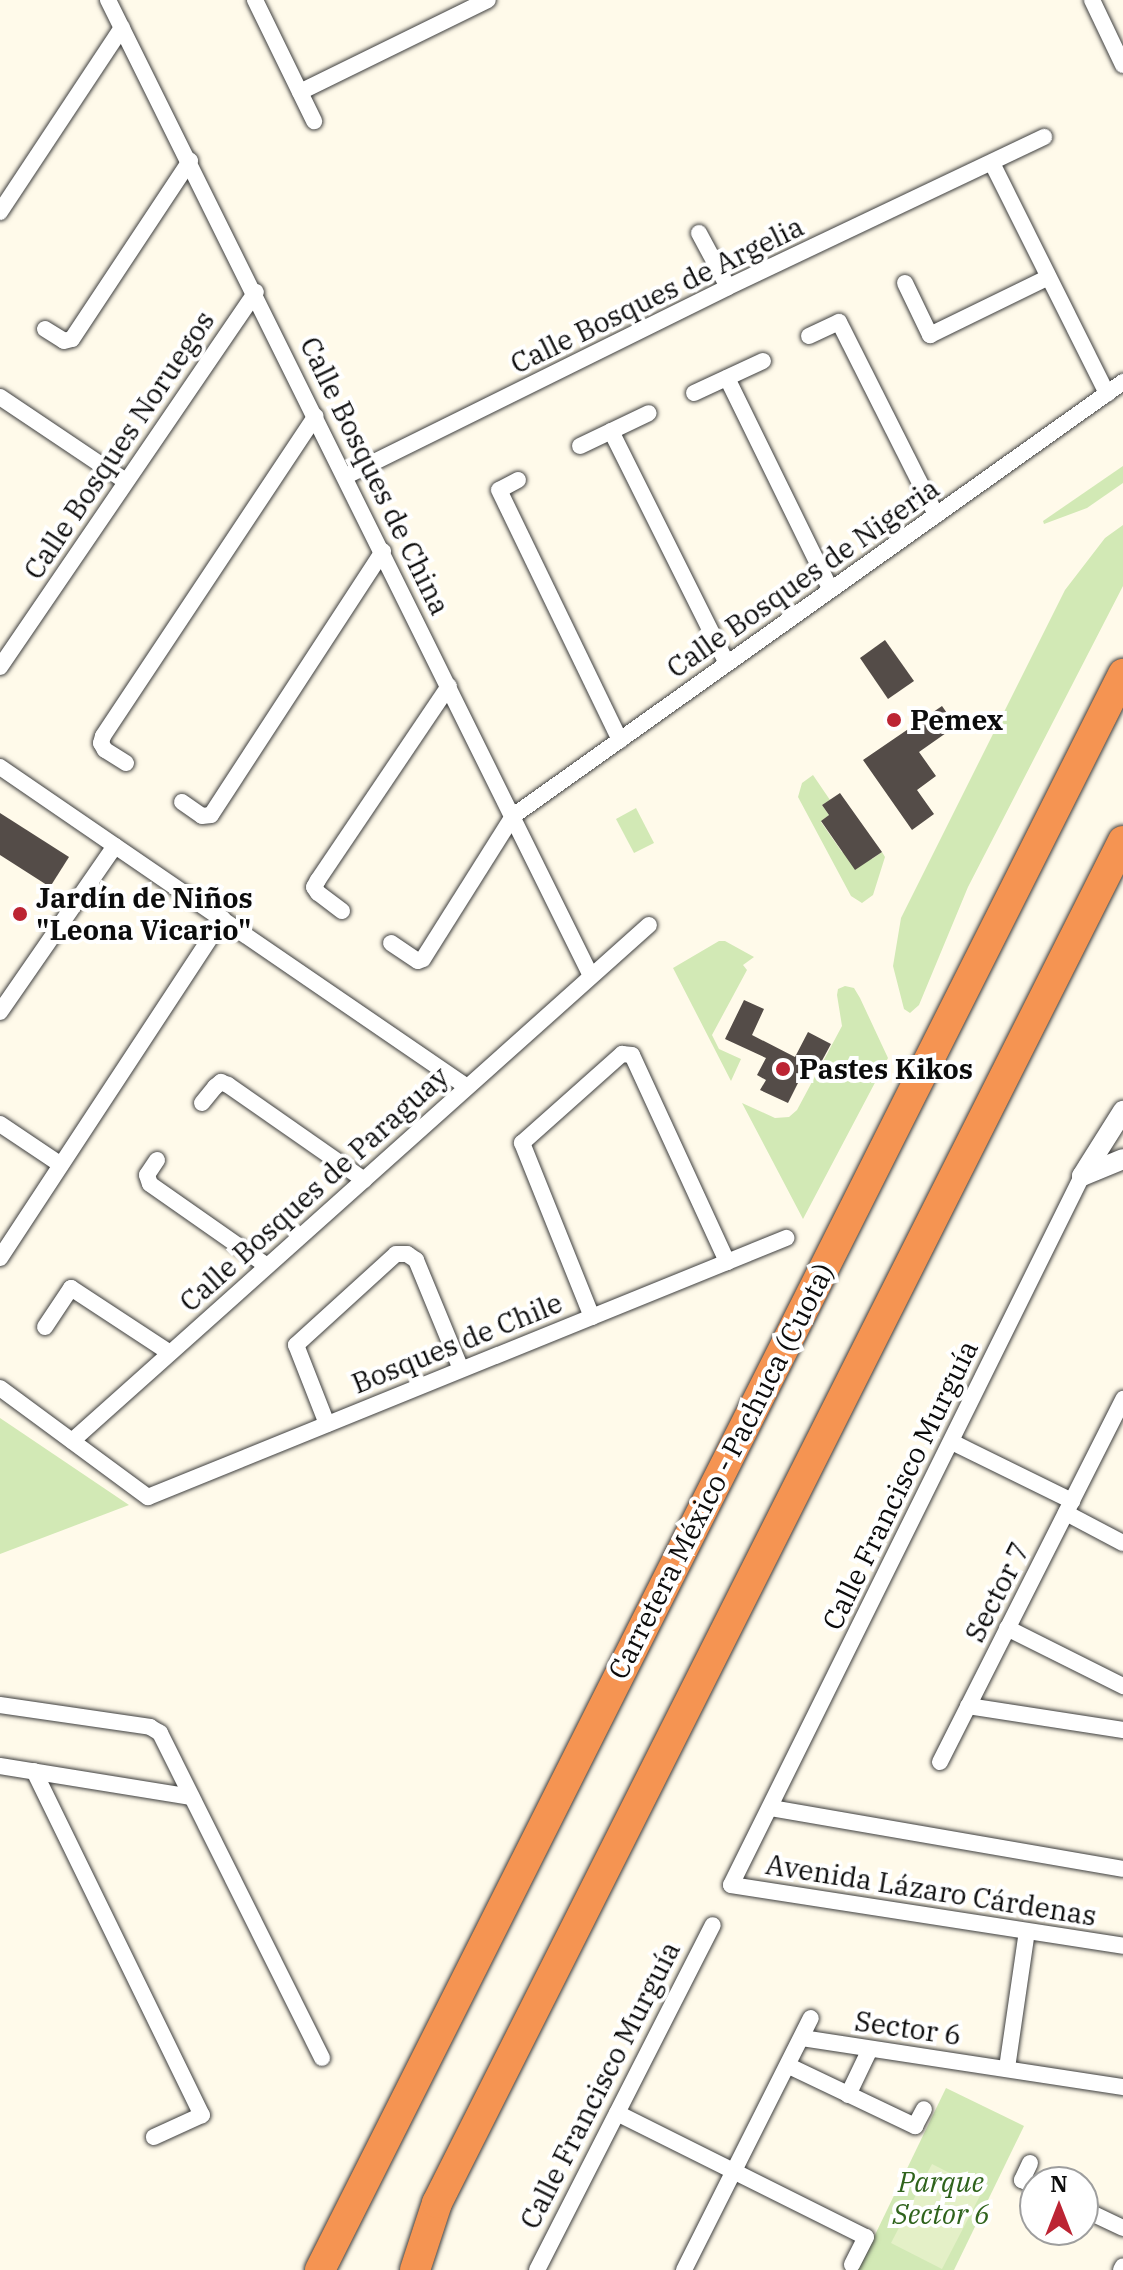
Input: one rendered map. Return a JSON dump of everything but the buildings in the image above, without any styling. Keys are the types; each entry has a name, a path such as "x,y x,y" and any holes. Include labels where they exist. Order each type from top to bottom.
{"highway":[{"name":"Carretera México - Pachuca (Cuota)","path":"320,2270 1123,674"},
{"path":"415,2270 437,2203 1123,841"}],"street":[{"name":"Calle Bosques de China","path":"108,0 256,292 591,976"},
{"path":"255,0 314,121"},
{"path":"300,92 488,0"},
{"path":"1092,0 1123,65"},
{"path":"0,212 122,28"},
{"name":"Calle Bosques de Argelia","path":"346,476 728,287 1044,137"},
{"path":"45,329 64,341 72,339 190,161"},
{"path":"992,163 1107,394"},
{"path":"699,233 728,287"},
{"path":"905,283 930,335 1049,277"},
{"name":"Calle Bosques Noruegos","path":"0,667 256,292"},
{"path":"809,336 839,322 936,515"},
{"path":"694,393 763,361"},
{"path":"727,378 831,590"},
{"name":"Calle Bosques de Nigeria","path":"513,816 1123,382"},
{"path":"0,397 125,481"},
{"path":"580,446 649,413"},
{"path":"126,763 105,750 101,743 103,736 316,416"},
{"path":"611,431 727,664"},
{"path":"518,480 499,490 620,740"},
{"path":"182,802 202,816 211,815 383,551"},
{"path":"342,911 314,887 449,686"},
{"path":"0,767 467,1087"},
{"path":"391,943 418,961 423,959 513,816"},
{"path":"0,1012 115,846"},
{"path":"0,1258 223,919"},
{"name":"Calle Bosques de Paraguay","path":"72,1441 649,925"},
{"path":"592,1317 522,1143 622,1054 632,1055 727,1262"},
{"path":"202,1103 221,1082 228,1085 364,1180"},
{"name":"Calle Francisco Murguía","path":"731,1885 1082,1176 1123,1111"},
{"path":"0,1124 61,1165"},
{"path":"1082,1176 1123,1159"},
{"path":"157,1160 147,1175 150,1184 267,1266"},
{"name":"Bosques de Chile","path":"72,1441 148,1497 786,1238"},
{"path":"327,1424 296,1345 396,1254 407,1254 416,1260 461,1369"},
{"path":"45,1327 71,1288 170,1353"},
{"path":"0,1388 72,1441"},
{"name":"Sector 7","path":"940,1762 1123,1400"},
{"path":"952,1442 1069,1507 1123,1543"},
{"path":"1007,1628 1123,1686"},
{"path":"0,1705 150,1727 160,1733 322,2058"},
{"path":"968,1706 1123,1730"},
{"path":"0,1766 192,1797"},
{"path":"34,1771 202,2115 154,2137"},
{"name":"Avenida Lázaro Cárdenas","path":"771,1808 1123,1869"},
{"name":"Avenida Lázaro Cárdenas","path":"731,1885 1123,1946"},
{"name":"Calle Francisco Murguía","path":"537,2270 713,1925"},
{"path":"1007,2068 1027,1931"},
{"path":"684,2270 811,2018"},
{"name":"Sector 6","path":"802,2038 1123,2087"},
{"path":"848,2095 870,2049"},
{"path":"789,2066 915,2126 924,2109"},
{"path":"617,2113 866,2237 852,2265"},
{"path":"1099,2217 1123,2228"}],"green space":[{"path":"1123,466 1123,483 1087,508 1044,524 1043,521"},
{"path":"1123,525 1123,586 968,887 919,1005 910,1013 904,1009 893,966 901,918 1065,590 1105,538"},
{"path":"813,775 830,800 822,805 829,815 821,822 842,852 872,859 882,852 885,857 873,895 862,903 851,896 798,797 802,783"},
{"path":"636,808 654,843 634,853 616,819"},
{"path":"719,941 725,941 754,957 743,965 747,970 712,1035 719,1049 741,1059 731,1081 673,968"},
{"path":"845,986 854,988 860,998 888,1058 803,1219 742,1103 775,1118 789,1117 797,1110 842,1026 837,995 838,989"},
{"path":"0,1418 129,1505 0,1554"},
{"name":"Parque Sector 6","path":"946,2088 1024,2126 954,2270 858,2270"},
{"path":"932,2164 983,2190 942,2269 891,2243"}],"place":[{"name":"Pemex","path":"894,720"},
{"name":"Jardín de Niños \"Leona Vicario\"","path":"20,914"},
{"name":"Pastes Kikos","path":"783,1069"}]}
